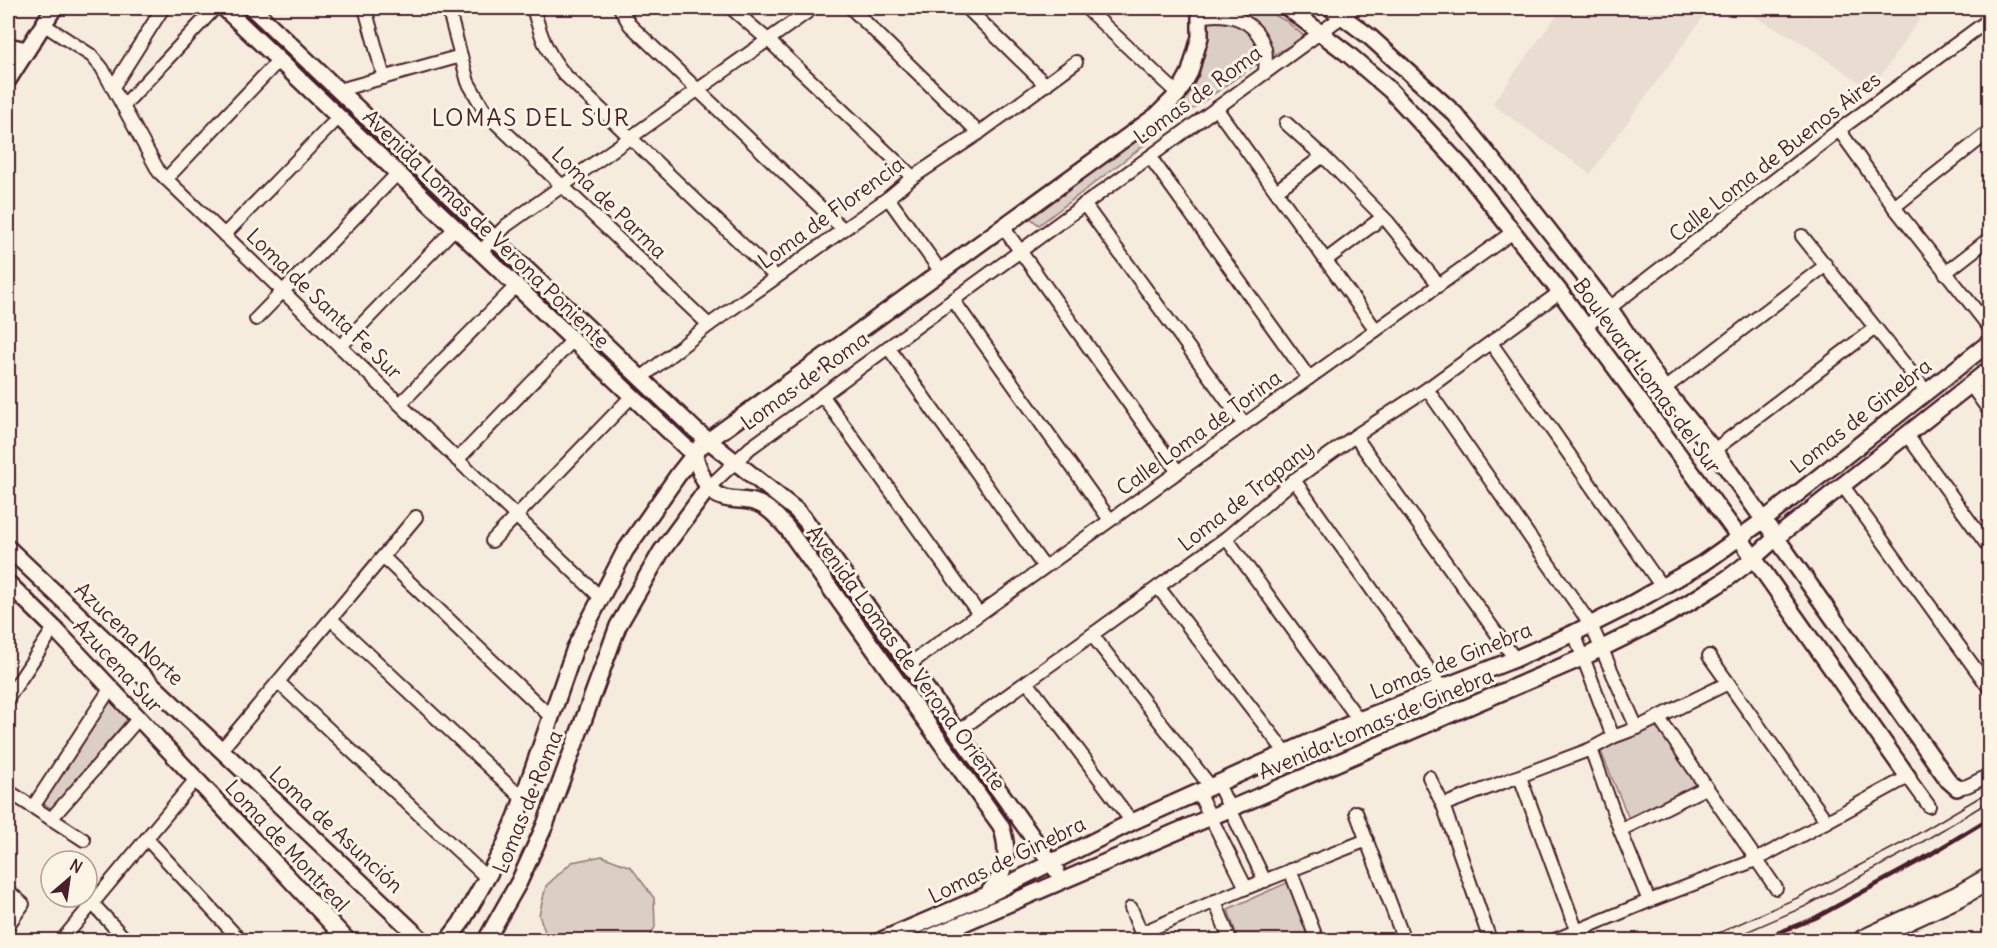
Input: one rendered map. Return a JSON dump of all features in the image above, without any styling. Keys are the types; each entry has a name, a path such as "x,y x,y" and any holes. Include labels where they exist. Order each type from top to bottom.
{"main road":[{"path":"1864,940 1959,896 1989,878"}],"street":[{"path":"8,80 54,8"},
{"path":"113,87 163,8"},
{"path":"123,106 215,8"},
{"name":"Avenida Lomas de Verona Poniente","path":"224,8 694,455 708,488"},
{"name":"Avenida Lomas de Verona Poniente","path":"252,8 641,378 735,462"},
{"path":"365,8 384,78"},
{"name":"Loma de Parma","path":"448,8 468,82 483,108 497,124 709,325"},
{"path":"533,8 549,56 564,74 776,277"},
{"path":"620,8 630,25 843,229"},
{"path":"731,8 913,177"},
{"path":"480,252 507,225 813,8"},
{"path":"851,8 979,133"},
{"path":"967,8 1046,84"},
{"path":"1086,8 1178,94"},
{"name":"Boulevard Lomas del Sur","path":"1288,8 1321,32 1390,90 1463,168 1586,327 1739,537 1929,806"},
{"name":"Lomas de Roma","path":"486,940 519,882 545,825 618,626 661,552 708,488 750,448 1321,32 1342,10"},
{"name":"Boulevard Lomas del Sur","path":"1342,10 1455,114 1610,309 1664,389 1714,450 1948,780 1957,789"},
{"path":"1200,12 1217,13 1236,18 1256,31 1265,51 1265,73"},
{"name":"Lomas de Roma","path":"448,940 503,849 523,799 575,648 600,597 650,512 694,455 709,441 1157,115 1178,94 1190,72 1200,37 1200,12"},
{"name":"Calle Loma de Buenos Aires","path":"1586,327 1839,130 1989,19"},
{"name":"Loma de Santa Fe Sur","path":"44,24 92,56 102,68 159,172 600,597"},
{"path":"8,46 27,50"},
{"path":"339,90 461,56"},
{"path":"166,179 279,60"},
{"name":"Loma de Florencia","path":"641,378 709,325 1076,62"},
{"path":"1216,108 1376,330"},
{"path":"224,235 339,117"},
{"path":"1286,123 1323,156 1383,217 1439,285"},
{"path":"1839,130 1894,207 1989,328"},
{"path":"1894,207 1989,131"},
{"path":"1276,191 1323,156"},
{"path":"1150,157 1309,378"},
{"path":"256,319 398,173"},
{"path":"888,198 941,272"},
{"path":"1084,204 1244,424"},
{"path":"1326,260 1383,217"},
{"path":"1003,227 1178,472"},
{"path":"340,347 455,228"},
{"name":"Calle Loma de Torina","path":"908,665 1513,232"},
{"path":"1803,236 1926,391"},
{"path":"1945,273 1989,238"},
{"path":"1664,389 1826,265"},
{"path":"400,404 516,286"},
{"name":"Loma de Trapany","path":"957,732 1226,538 1294,480 1426,389 1560,292"},
{"path":"953,300 1110,520"},
{"path":"1714,450 1875,328"},
{"path":"457,460 573,340"},
{"name":"Lomas de Ginebra","path":"882,940 987,895 1132,822 1359,720 1515,659 1574,633 1662,587 1702,564 1764,520 1989,342"},
{"path":"1491,343 1662,587"},
{"path":"888,347 1044,567"},
{"name":"Avenida Lomas de Ginebra","path":"924,940 1584,657 1652,623 1713,589 1989,369"},
{"path":"1970,384 1989,412"},
{"path":"1426,389 1591,625 1637,728"},
{"path":"822,395 978,614"},
{"path":"492,541 632,396"},
{"path":"1907,435 1989,549"},
{"path":"1355,436 1515,659"},
{"name":"Avenida Lomas de Verona Oriente","path":"735,462 796,510 806,521 1052,863 1061,880"},
{"path":"1294,480 1442,688"},
{"path":"1843,486 1989,688"},
{"name":"Avenida Lomas de Verona Oriente","path":"708,488 717,496 725,499 754,502 766,507 787,528 1001,826 1006,845 1005,867 1002,875 987,895"},
{"path":"221,750 416,517"},
{"path":"1226,538 1359,720"},
{"name":"Azucena Norte","path":"8,548 221,750"},
{"path":"383,557 551,717"},
{"name":"Azucena Sur","path":"8,583 54,628 196,780"},
{"path":"1158,587 1286,753"},
{"path":"331,619 523,799"},
{"path":"8,698 54,628"},
{"path":"1574,633 1613,737"},
{"path":"1092,635 1209,788 1230,810 1265,881"},
{"path":"1709,656 1827,822"},
{"path":"278,682 487,878"},
{"path":"1027,682 1132,822"},
{"path":"1443,805 1591,749 1728,683"},
{"path":"33,807 110,689"},
{"path":"1658,717 1776,888"},
{"path":"51,819 138,719"},
{"path":"1591,749 1649,901"},
{"name":"Loma de Asunción","path":"221,750 422,940"},
{"path":"1957,789 1989,775"},
{"path":"1429,777 1443,805 1490,940"},
{"path":"1520,777 1577,932"},
{"path":"1555,940 1756,860 1908,777"},
{"path":"99,897 196,780"},
{"name":"Loma de Montreal","path":"196,780 347,940"},
{"path":"1209,788 1211,817 1246,888"},
{"path":"1620,830 1705,788"},
{"path":"8,791 84,840"},
{"path":"1356,812 1404,940"},
{"path":"147,839 240,940"},
{"path":"1131,908 1142,937 1215,901 1367,840"},
{"path":"1290,870 1317,940"},
{"path":"8,891 23,904 8,925"},
{"path":"1215,901 1230,940"},
{"path":"62,940 89,909"},
{"path":"98,909 126,940"},
{"path":"496,925 497,940"}],"shaded area":[{"path":"1207,8 1261,8 1286,21 1305,37 1249,69 1039,225 1025,214 1182,99 1204,55"},
{"path":"1562,8 1818,8 1813,19 1821,8 1927,8 1871,90 1798,40 1743,11 1706,13 1590,174 1492,104"},
{"path":"111,698 129,717 52,809 43,803"},
{"path":"1659,721 1698,784 1629,819 1599,747"},
{"path":"602,856 631,867 654,898 655,927 648,940 548,940 539,915 546,886 572,862"},
{"path":"1289,882 1309,940 1238,940 1228,909"}],"tram line":[{"path":"1703,940 1799,897 1904,842 1990,791"},
{"path":"1728,940 1806,906 1909,850 1990,801"}],"railway":[{"path":"1760,940 1815,918 1921,860 1990,818"}],"district":[{"name":"LOMAS DEL SUR","path":"531,118"}]}
